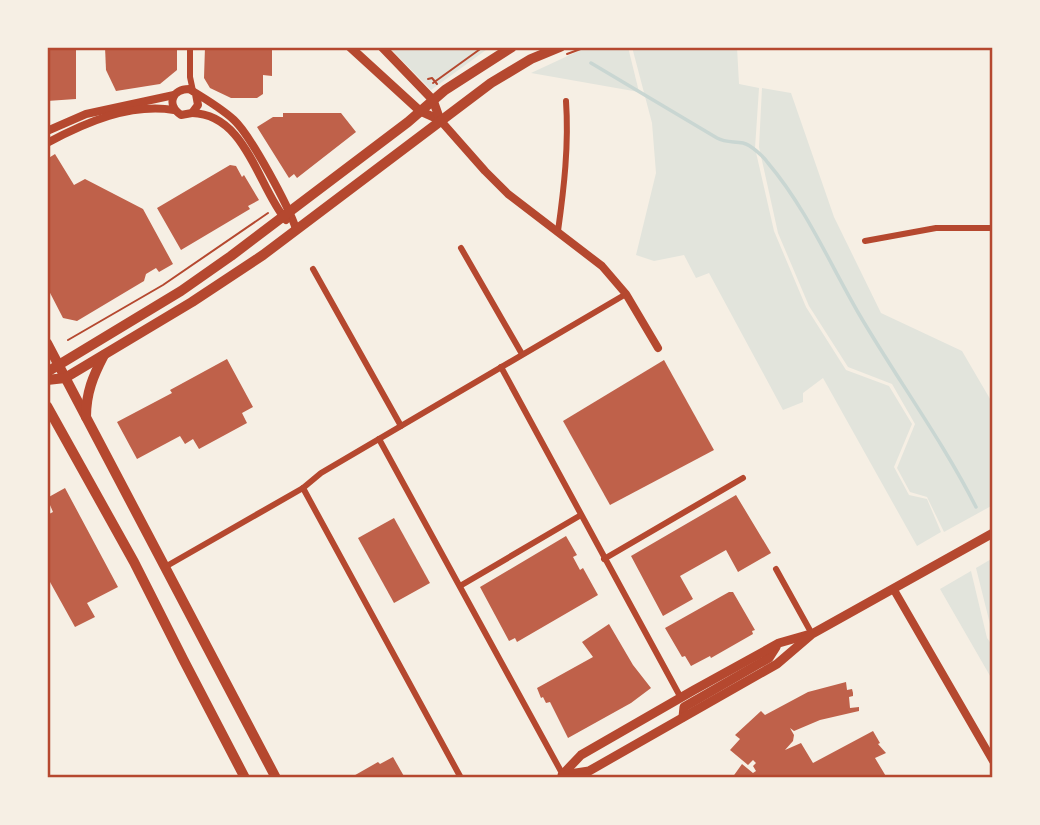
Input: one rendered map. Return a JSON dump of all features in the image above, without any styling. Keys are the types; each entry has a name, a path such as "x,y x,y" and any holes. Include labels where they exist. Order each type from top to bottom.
{"main road":[{"path":"350,47 420,111 440,120"},
{"path":"382,47 433,100 440,120"},
{"path":"47,372 181,291 288,215 433,100 512,47"},
{"path":"47,380 65,377 211,290 440,120 511,71 560,47"},
{"path":"47,343 276,778"},
{"path":"86,418 86,399 105,355"},
{"path":"47,406 134,562 246,778"},
{"path":"560,776 589,771 777,664 812,634 993,533"},
{"path":"560,776 581,755 681,698 779,643 812,634"},
{"path":"683,717 684,707 769,658 779,643"}],"street":[{"path":"190,47 190,77 198,105 192,114"},
{"path":"47,131 86,114 177,92 184,88 190,77"},
{"path":"177,92 194,93 226,113 241,127 296,229"},
{"path":"174,110 172,103 177,92"},
{"path":"558,231 568,145 566,101"},
{"path":"47,144 115,114 156,107 174,110 185,116 204,115 215,120 236,137 288,215"},
{"path":"440,120 500,186 602,266 626,294 657,348"},
{"path":"864,241 936,228 993,228"},
{"path":"461,248 522,354"},
{"path":"313,269 401,426"},
{"path":"165,568 626,294"},
{"path":"501,367 681,698"},
{"path":"379,439 560,776"},
{"path":"604,559 743,478"},
{"path":"303,488 461,778"},
{"path":"460,586 581,515"},
{"path":"776,569 812,634"},
{"path":"894,590 993,761"}],"path":[{"path":"429,86 483,47"},
{"path":"558,58 586,47"},
{"path":"424,78 432,78 435,81"},
{"path":"68,340 171,280 267,214"}],"shaded area":[{"path":"389,47 490,47 431,90"},
{"path":"587,47 628,47 639,92 531,73"},
{"path":"632,47 737,47 739,84 759,88 755,148 774,231 806,307 846,370 889,386 912,424 894,467 909,495 927,499 941,532 917,546 823,378 803,393 803,402 783,410 709,273 696,278 684,255 654,261 636,255 656,173 652,123"},
{"path":"762,88 791,93 834,217 881,313 962,351 993,404 993,505 944,532 927,497 910,492 897,468 915,424 892,384 848,367 809,306 778,233 759,147"},
{"path":"993,558 993,636 976,568"},
{"path":"971,571 987,638 993,646 993,681 940,589"}],"building":[{"path":"47,47 76,47 76,99 47,101"},
{"path":"105,47 177,47 177,70 160,84 116,91 106,70"},
{"path":"205,47 272,47 272,76 263,75 263,94 257,98 231,98 210,88 204,78"},
{"path":"283,113 341,113 356,132 297,178 294,174 289,178 257,127 273,117 283,117"},
{"path":"55,154 74,185 85,179 143,209 173,264 159,272 156,268 146,274 144,281 77,321 63,318 47,287 47,159"},
{"path":"230,165 236,166 242,177 244,175 259,200 248,206 250,209 181,250 157,208"},
{"path":"227,359 253,407 242,413 247,423 199,449 193,439 185,444 180,436 137,459 117,422 172,393 170,390"},
{"path":"664,360 714,450 610,505 563,421"},
{"path":"65,488 118,587 87,603 95,617 75,627 50,582 47,583 47,515 53,512 47,498"},
{"path":"736,495 771,553 738,572 726,550 680,576 693,599 663,616 631,556"},
{"path":"394,518 430,583 394,603 358,538"},
{"path":"566,536 577,555 573,557 580,570 583,568 598,595 517,642 515,638 509,641 480,587"},
{"path":"733,592 755,630 752,631 753,634 691,666 685,656 682,657 665,628"},
{"path":"609,624 633,665 651,688 631,703 568,738 550,702 546,703 543,697 541,698 537,688 593,657 582,642"},
{"path":"846,682 847,690 852,689 853,693 853,696 849,697 850,708 859,707 859,711 820,720 794,731 790,728 794,735 793,741 785,750 801,743 813,763 873,731 880,743 878,744 886,753 875,758 887,778 732,778 742,764 753,773 756,771 753,766 756,763 753,760 748,765 730,750 740,739 735,735 761,711 765,715 808,692"},
{"path":"393,757 405,778 350,778 378,762 380,764"}],"waterway":[{"path":"591,63 717,138 750,146 766,160 806,217 859,314 949,458 976,507"}]}
